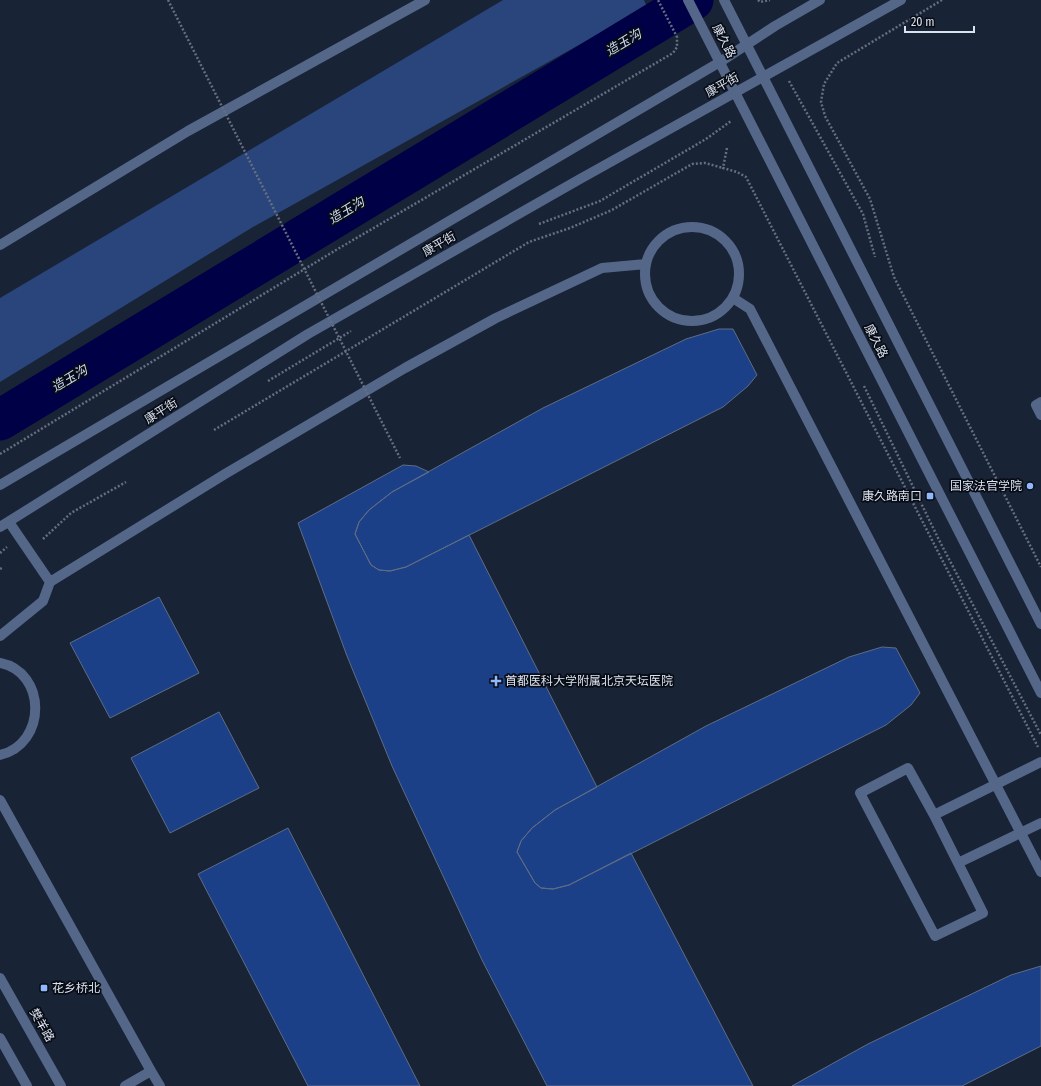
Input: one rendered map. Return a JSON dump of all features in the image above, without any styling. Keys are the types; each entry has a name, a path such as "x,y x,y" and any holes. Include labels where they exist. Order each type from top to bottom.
{"street":[{"path":"0,245 188,131 425,0"},
{"name":"康久路","path":"688,0 1041,693"},
{"name":"康平街","path":"0,485 720,62 775,26 820,0"},
{"name":"康平街","path":"4,525 308,334 901,0"},
{"name":"康久路","path":"726,3 1041,624"},
{"path":"694,226 710,230 724,238 734,251 740,266 739,283 733,298 724,310 711,318 697,321 682,321 668,315 657,306 648,293 645,279 646,264 652,248 663,236 678,228 694,226"},
{"path":"0,636 43,602 50,582 226,474 405,368 496,318 602,268 646,264"},
{"path":"733,298 750,309 1041,872"},
{"path":"1041,402 1036,404 1041,415"},
{"path":"4,525 19,537 50,582"},
{"path":"0,663 5,664 19,672 30,685 35,700 36,716 31,731 21,744 7,753 0,755"},
{"path":"934,815 1041,762"},
{"path":"908,768 934,815 983,912 934,936 860,793 908,768"},
{"path":"0,800 160,1086"},
{"path":"958,863 1041,823"},
{"name":"樊羊路","path":"0,978 61,1086"},
{"path":"0,1038 27,1086"},
{"path":"125,1086 151,1071"}],"path":[{"path":"168,0 400,458"},
{"path":"0,454 336,250 673,53 677,47 677,37 658,0"},
{"path":"758,0 760,2 770,0"},
{"path":"942,0 837,63 824,84 821,102 825,116 870,199 894,277 1041,567"},
{"path":"772,92 793,78"},
{"path":"534,226 600,201 706,139 745,111"},
{"path":"723,168 727,148"},
{"path":"214,430 529,242 570,228 612,210 692,164 705,163 737,172 746,177 1041,753"},
{"path":"267,382 355,329"},
{"path":"43,539 71,513 126,482"},
{"path":"0,553 19,537"}],"shaded area":[{"path":"503,0 644,0 647,7 253,227 0,382 0,298"}],"building":[{"path":"719,329 733,329 757,375 748,386 723,407 406,567 390,571 379,570 371,565 355,534 359,522 369,510 392,492 543,408 686,339"},
{"path":"403,465 416,466 429,472 392,492 369,510 359,522 355,534 371,565 379,570 390,571 406,567 469,535 597,787 555,810 532,828 521,841 517,852 535,883 541,888 553,889 569,885 631,853 753,1086 547,1086 482,960 392,766 347,656 298,523"},
{"path":"159,597 199,673 110,718 70,643"},
{"path":"882,647 896,648 920,693 911,705 886,725 569,885 553,889 541,888 535,883 517,852 521,841 532,828 555,810 706,726 849,657"},
{"path":"219,712 259,788 170,833 131,758"},
{"path":"288,828 420,1086 308,1086 198,874"},
{"path":"1041,966 1041,1046 962,1086 792,1086 868,1044 1011,975"}],"waterway":[{"name":"造玉沟","path":"0,420 693,0"}],"place":[{"name":"国家法官学院","path":"1030,486"},
{"name":"康久路南口","path":"930,496"},
{"name":"首都医科大学附属北京天坛医院","path":"496,681"},
{"name":"花乡桥北","path":"44,988"}]}
